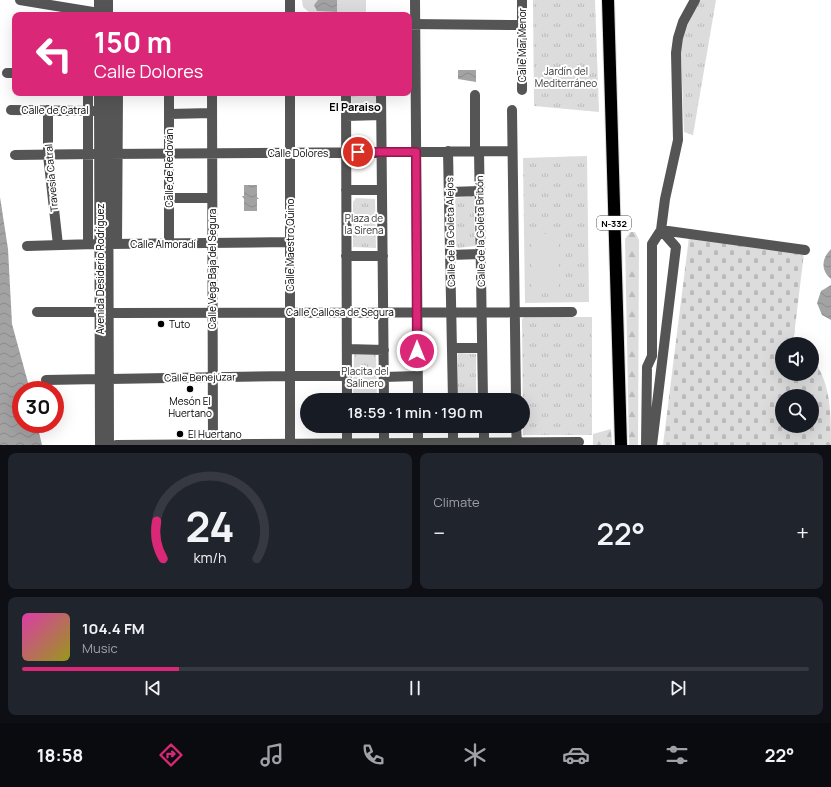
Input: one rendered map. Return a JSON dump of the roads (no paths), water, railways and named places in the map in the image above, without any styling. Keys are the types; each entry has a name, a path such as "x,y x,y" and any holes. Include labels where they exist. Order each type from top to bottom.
{"highway":[{"name":"N-332","path":"608,0 621,445"}],"street":[{"path":"20,0 82,12"},
{"path":"99,0 102,12"},
{"path":"103,12 108,0"},
{"path":"290,0 290,12"},
{"path":"415,0 412,24 416,152 418,393"},
{"name":"Calle Mar Menor","path":"522,0 522,90"},
{"path":"646,445 647,367 652,356 652,244 661,230 665,199 678,140 676,53 678,38 683,22 695,0"},
{"path":"412,24 522,25"},
{"name":"Calle de la Goleta Bribón","path":"475,95 480,191 483,393"},
{"name":"Avenida Desiderio Rodríguez","path":"88,96 88,244"},
{"name":"Avenida Desiderio Rodríguez","path":"99,96 99,111 108,154"},
{"name":"Avenida Desiderio Rodríguez","path":"108,96 109,244 104,312 105,379 110,445"},
{"name":"Avenida Desiderio Rodríguez","path":"109,244 108,154 118,96"},
{"name":"Calle de Redován","path":"169,96 169,244"},
{"name":"Calle Vega Baja del Segura","path":"212,96 213,445"},
{"name":"Calle Maestro Quino","path":"290,96 290,444"},
{"path":"346,96 347,393"},
{"path":"381,96 384,393"},
{"name":"Calle de Catral","path":"11,110 99,111"},
{"name":"Travesía Catral","path":"48,110 48,155 58,245"},
{"path":"512,110 516,393"},
{"path":"169,114 212,113"},
{"path":"346,116 381,115"},
{"name":"Calle de la Goleta Alejos","path":"448,151 453,393"},
{"name":"Calle Dolores","path":"15,155 512,151"},
{"path":"346,190 382,190"},
{"path":"450,192 480,191"},
{"path":"169,198 212,198"},
{"path":"661,230 805,250"},
{"path":"652,445 676,247 661,230"},
{"name":"Calle Almoradí","path":"27,246 290,242"},
{"path":"450,255 481,254"},
{"path":"346,256 383,256"},
{"name":"Calle Callosa de Segura","path":"37,312 572,312"},
{"path":"452,348 482,348"},
{"path":"346,349 384,350"},
{"path":"652,356 663,357"},
{"name":"Calle Benejúzar","path":"46,380 212,376 347,376"},
{"path":"384,377 417,376"},
{"name":"Avenida Desiderio Rodríguez","path":"100,445 105,379"},
{"path":"647,386 659,388"},
{"path":"347,433 347,444"},
{"path":"384,433 384,444"},
{"path":"418,433 418,444"},
{"path":"453,433 453,444"},
{"path":"484,433 484,444"},
{"path":"516,433 517,444"},
{"path":"116,445 517,444 579,442"}],"water":[{"path":"318,0 337,0 337,12 317,11 314,5"},
{"path":"458,70 476,70 476,82 458,79"},
{"path":"244,185 257,185 257,197 259,199 257,199 257,211 244,211 244,199 242,196 244,196"},
{"path":"0,197 8,249 12,324 28,381 12,381 12,433 39,433 42,445 0,445"},
{"path":"831,249 831,279 825,272 824,260"},
{"path":"831,285 831,320 822,315 817,303 821,291"}],"place":[{"name":"Tuto","path":"161,324"},
{"name":"Mesón El Huertano","path":"190,389"},
{"name":"El Huertano","path":"180,434"}],"district":[{"name":"El Paraiso","path":"355,106"}],"park label":[{"name":"Jardín del Mediterráneo","path":"566,76"},
{"name":"Plaza de la Sirena","path":"364,224"},
{"name":"Placita del Salinero","path":"365,376"}]}
